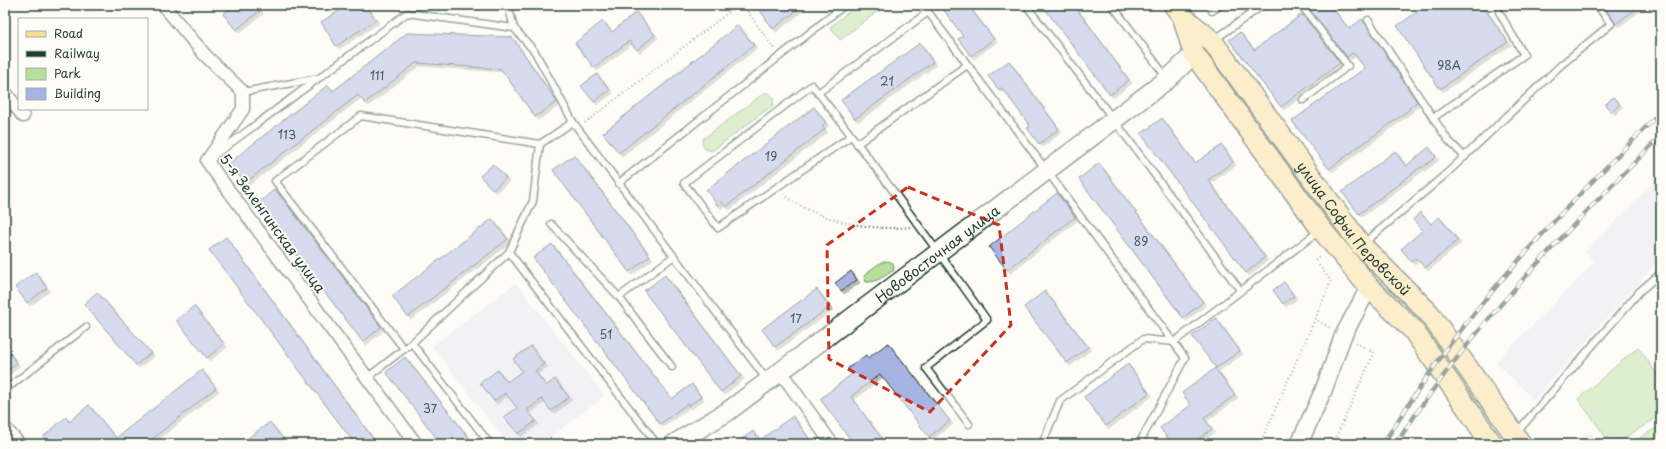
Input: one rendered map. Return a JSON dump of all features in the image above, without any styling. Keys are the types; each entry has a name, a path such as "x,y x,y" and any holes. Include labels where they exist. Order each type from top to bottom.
{"main road":[{"name":"улица Софьи Перовской","path":"1179,11 1212,41 1361,244 1429,313 1513,441"},
{"name":"улица Софьи Перовской","path":"1179,11 1194,54 1327,236 1369,287 1412,330 1492,444"},
{"path":"1194,54 1212,41"},
{"name":"Нововосточная улица","path":"682,442 727,412 1047,171 1168,79 1194,54"},
{"path":"1361,244 1369,287"}],"street":[{"path":"162,5 205,55 243,92"},
{"path":"5,92 18,109"},
{"name":"5-я Зеленгинская улица","path":"243,92 243,109 207,161 416,444"},
{"path":"18,110 23,116"},
{"path":"1288,444 1317,380 1343,336 1369,287"},
{"path":"1299,444 1324,389 1343,336"},
{"path":"774,376 828,442"},
{"path":"5,428 19,444"}],"lane":[{"path":"508,5 514,28 535,52 573,122 674,256 774,376"},
{"path":"619,184 845,5"},
{"path":"923,5 1185,358 1139,444"},
{"path":"1026,5 1114,120 1240,290"},
{"path":"1112,5 1168,79"},
{"path":"1212,11 1221,5"},
{"path":"1212,41 1263,5"},
{"path":"1301,5 1348,66 1303,100"},
{"path":"1361,244 1465,157 1561,65 1611,24 1597,5"},
{"path":"818,93 928,12"},
{"path":"1433,118 1524,55 1500,12"},
{"path":"207,161 407,13 514,28"},
{"path":"1368,20 1448,140 1465,157"},
{"path":"857,144 968,65"},
{"path":"243,92 317,79"},
{"path":"851,136 718,228 684,183 812,84 919,225 987,320 926,368 970,424"},
{"path":"404,349 275,181 361,116 540,144 573,122"},
{"path":"368,377 412,343 509,252 532,201 540,144"},
{"path":"551,224 619,297 672,367"},
{"path":"1042,444 1060,401 1143,339 1174,342 1240,290 1327,236"},
{"path":"509,252 657,444"},
{"path":"619,297 674,256"},
{"path":"1513,441 1640,290 1661,273"},
{"path":"5,390 86,327"},
{"path":"412,343 490,444"}],"path":[{"path":"578,128 738,5"},
{"path":"744,5 770,41 778,57"},
{"path":"777,187 789,198 812,212 859,226 898,228 919,225"},
{"path":"1315,319 1331,281 1315,260 1327,236"}],"highlighted area":[{"path":"908,187 999,225 1011,325 930,412 829,359 827,245"}],"shaded area":[{"path":"1661,175 1661,261 1652,268 1534,400 1496,362 1595,262 1585,252"},
{"path":"516,283 605,396 541,444 508,444 432,346"},
{"path":"1591,432 1599,444 1573,444"}],"green space":[{"path":"857,5 886,5 840,40 830,27"},
{"path":"764,93 769,93 772,96 773,105 712,151 705,149 702,143 703,139"},
{"path":"888,261 893,263 894,270 877,280 866,282 864,276 878,265"},
{"path":"1638,347 1661,380 1661,415 1615,444 1611,444 1578,399"},
{"path":"1661,425 1661,444 1630,444"}],"building":[{"path":"234,5 256,5 260,11 236,30 223,14"},
{"path":"348,5 366,5 376,20 336,46 321,22"},
{"path":"764,5 804,5 773,29 759,9"},
{"path":"940,5 968,5 994,39 971,56 958,39 963,36"},
{"path":"1042,5 1074,5 1129,80 1110,95"},
{"path":"1314,5 1330,5 1349,29 1362,19 1417,102 1409,108 1410,109 1329,169 1292,121 1365,68 1353,53 1347,57 1309,9"},
{"path":"1427,5 1482,5 1508,42 1440,89 1397,26"},
{"path":"1603,5 1641,5 1616,24"},
{"path":"636,12 655,35 637,50 629,41 594,68 575,43 603,21 612,32"},
{"path":"1302,14 1340,63 1281,107 1229,40 1240,32 1254,50"},
{"path":"738,25 754,45 619,153 603,133"},
{"path":"407,33 512,37 557,102 535,117 501,69 416,63 365,103 358,95 245,183 229,163 328,85 333,91"},
{"path":"920,43 933,62 855,119 841,100"},
{"path":"1009,61 1059,129 1039,144 1027,128 1030,126 1002,88 999,90 988,76"},
{"path":"597,74 610,90 594,102 581,86"},
{"path":"1613,97 1620,104 1612,112 1605,105"},
{"path":"814,107 826,123 822,126 825,129 726,207 722,202 718,206 706,190"},
{"path":"1162,118 1195,163 1222,145 1233,162 1208,180 1265,257 1246,273 1141,134"},
{"path":"1429,147 1436,157 1359,214 1342,192 1395,151 1406,166"},
{"path":"574,155 650,256 629,272 553,170"},
{"path":"1099,163 1203,302 1183,318 1079,179"},
{"path":"493,164 506,178 493,190 480,176"},
{"path":"275,189 381,327 363,342 257,204"},
{"path":"1057,193 1075,217 1007,270 989,247"},
{"path":"1420,212 1431,224 1439,217 1458,240 1425,268 1416,258 1412,262 1401,249 1423,230 1413,220"},
{"path":"492,219 508,239 408,317 392,296"},
{"path":"226,237 377,444 355,444 209,250"},
{"path":"552,244 672,399 692,384 701,397 688,406 687,404 660,424 533,258"},
{"path":"851,271 857,280 841,291 835,283"},
{"path":"36,272 47,288 27,303 15,287"},
{"path":"665,275 741,376 721,392 644,291"},
{"path":"1284,282 1294,296 1283,304 1273,290"},
{"path":"817,289 830,307 775,347 762,329"},
{"path":"1045,291 1088,347 1067,363 1024,307"},
{"path":"97,292 151,353 136,365 84,304"},
{"path":"194,306 224,344 207,358 176,320"},
{"path":"1216,318 1240,351 1216,368 1192,336"},
{"path":"888,343 950,421 929,437 880,374 851,397 886,444 854,444 820,399 852,374 848,368 866,355 868,358"},
{"path":"531,346 544,364 535,371 546,386 555,379 569,397 551,411 542,399 527,410 536,421 518,434 504,417 517,408 505,393 494,401 480,383 498,370 507,382 522,371 513,359"},
{"path":"5,347 17,363 5,373"},
{"path":"405,357 474,444 441,444 386,372"},
{"path":"1128,364 1149,393 1106,426 1084,397"},
{"path":"1215,368 1235,395 1204,418 1212,429 1192,444 1172,444 1160,428 1191,405 1182,393"},
{"path":"202,370 216,388 146,444 49,444 43,437 66,417 69,422 89,405 116,438"},
{"path":"793,416 810,440 805,444 735,444 753,431 760,440"},
{"path":"270,422 287,444 240,444"}],"railway":[{"path":"1383,444 1462,328 1497,286 1565,209 1661,112"},
{"path":"1396,444 1424,402 1487,321 1554,245 1661,136"}]}
